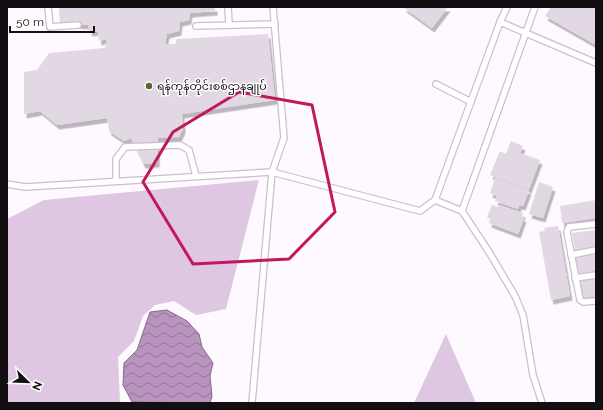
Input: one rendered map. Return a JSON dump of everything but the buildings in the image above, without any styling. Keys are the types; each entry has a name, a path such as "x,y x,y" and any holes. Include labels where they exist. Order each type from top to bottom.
{"lane":[{"path":"48,7 50,27 78,25"},
{"path":"228,7 229,25"},
{"path":"252,403 272,172 284,138 273,7"},
{"path":"7,184 25,187 272,172 420,211 435,200 500,22 507,7"},
{"path":"462,211 535,7"},
{"path":"500,22 596,63"},
{"path":"196,26 274,24"},
{"path":"436,84 471,102"},
{"path":"116,182 116,160 125,147 180,145 189,150 196,176"},
{"path":"435,200 462,211 489,252 515,296 523,315 533,375 542,403"},
{"path":"596,224 569,227 567,232 580,300 584,302 596,301"},
{"path":"571,255 596,250"},
{"path":"576,278 596,275"}],"highlighted area":[{"path":"239,92 312,105 335,212 289,259 193,264 143,182 173,132"}],"shaded area":[{"path":"259,180 226,309 196,315 174,301 155,305 143,316 134,341 118,357 120,403 7,403 7,219 44,200"},
{"path":"446,334 476,403 414,403"}],"water":[{"path":"167,310 187,321 199,334 202,347 213,363 210,376 212,396 210,403 132,402 123,385 124,363 137,350 150,312"}],"place":[{"name":"ရန်ကုန်တိုင်းစစ်ဌာနချုပ်","path":"149,86"}]}
